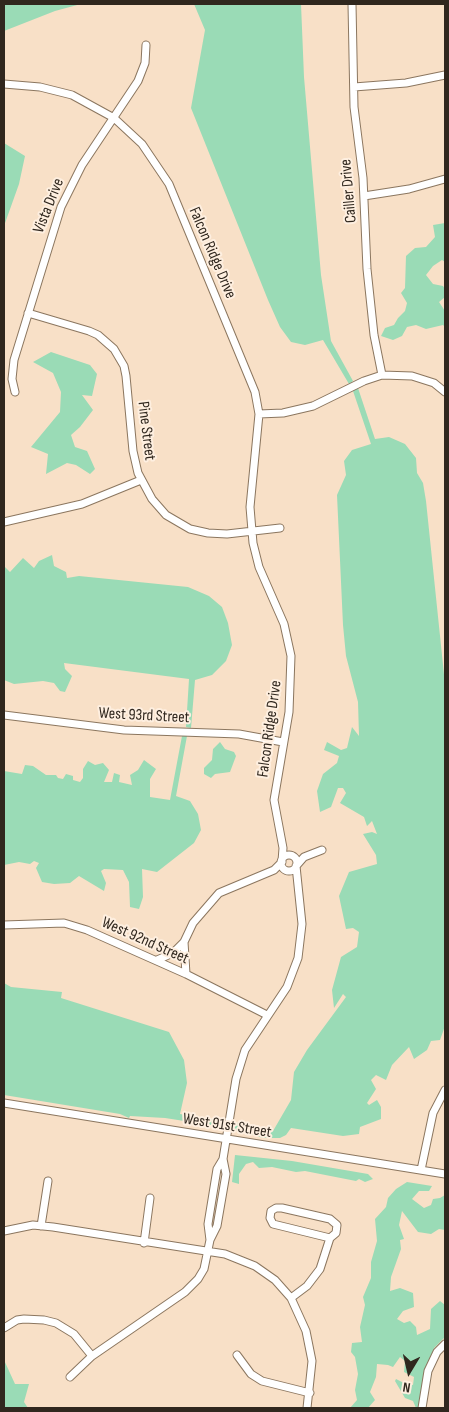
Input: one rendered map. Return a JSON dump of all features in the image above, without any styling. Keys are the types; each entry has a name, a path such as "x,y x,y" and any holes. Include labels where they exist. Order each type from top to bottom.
{"street":[{"name":"Cailler Drive","path":"352,4 354,87 364,196 367,269 374,335 382,375"},
{"name":"Vista Drive","path":"15,392 12,369 61,206 82,165 142,72 146,45"},
{"path":"354,87 406,83 445,75"},
{"name":"Falcon Ridge Drive","path":"4,84 22,84 54,90 88,102 114,118 142,144 169,184 249,374 260,414 250,500 251,530 259,567 290,645 291,689 274,800 283,848 282,861"},
{"path":"364,196 409,190 445,179"},
{"name":"Pine Street","path":"28,313 98,335 110,345 119,357 126,376 133,452 140,480 159,508 190,529 217,534 251,530"},
{"path":"260,414 282,413 313,406 364,381 382,375 412,376 434,383 445,392"},
{"path":"4,522 82,504 140,480"},
{"path":"251,530 280,528"},
{"name":"West 93rd Street","path":"4,716 124,730 239,734 283,742"},
{"path":"70,1377 92,1356 185,1292 198,1279 204,1269 210,1240 208,1224 217,1169 223,1159 236,1079 245,1050 287,987 298,958 302,924 295,861 283,848"},
{"path":"157,960 173,952 184,942 193,923 219,894 274,870 287,870 295,861 322,850"},
{"path":"274,870 285,856 295,861"},
{"path":"282,861 297,883"},
{"name":"West 92nd Street","path":"4,924 64,923 87,930 157,960 268,1015"},
{"path":"184,942 186,974"},
{"path":"421,1170 433,1113 444,1094"},
{"name":"West 91st Street","path":"4,1103 445,1174"},
{"path":"41,1226 48,1181"},
{"path":"144,1243 150,1198"},
{"path":"291,1298 307,1286 320,1270 330,1238 338,1229 334,1221 282,1208 276,1208 271,1211 270,1218 273,1224 330,1238"},
{"path":"4,1230 14,1227 41,1226 225,1254 244,1260 275,1280 291,1298 310,1345 312,1374 307,1408"},
{"path":"4,1328 17,1320 34,1319 56,1323 74,1334 92,1356"},
{"path":"422,1408 428,1371 437,1352 445,1344"},
{"path":"237,1355 251,1374 262,1381 273,1386 310,1393"}],"green space":[{"path":"4,4 81,4 55,11 4,31"},
{"path":"194,4 301,4 304,77 321,275 331,341 353,381 349,384 323,340 305,345 291,342 280,327 268,300 191,108 205,30"},
{"path":"4,143 25,156 19,184 4,226"},
{"path":"445,223 445,262 442,260 433,266 426,275 433,284 443,286 445,289 445,297 439,302 445,311 445,327 443,325 426,329 416,325 407,327 402,336 393,340 381,336 385,328 394,325 405,311 407,303 401,293 405,288 406,256 415,248 426,247 435,237 433,225"},
{"path":"51,352 90,365 97,374 92,396 82,395 93,410 71,435 75,447 87,451 95,469 90,474 76,465 67,463 46,474 48,454 31,447 60,412 61,392 53,373 33,362"},
{"path":"358,388 375,439 389,437 405,444 416,458 417,473 423,483 426,501 445,684 445,1026 440,1040 431,1041 427,1050 414,1059 409,1047 392,1065 386,1080 376,1075 371,1080 376,1089 367,1103 369,1105 377,1100 381,1107 381,1119 360,1127 359,1134 343,1136 291,1128 286,1135 280,1138 264,1138 234,1130 235,1122 260,1131 273,1131 291,1100 294,1072 307,1050 346,997 343,994 334,1008 332,990 341,957 357,947 359,932 353,928 346,929 339,896 349,872 377,864 376,855 363,834 372,832 377,834 372,821 367,826 364,817 340,803 346,793 343,788 338,788 331,807 320,812 317,791 323,774 337,763 339,756 324,750 327,742 341,750 347,748 352,727 359,736 358,702 346,656 343,625 337,495 346,475 344,461 352,450 371,444 353,391"},
{"path":"52,555 54,566 66,572 67,578 79,576 188,587 209,596 222,607 228,623 232,645 226,661 212,675 195,680 191,728 186,727 189,679 64,663 65,669 72,676 65,692 60,691 54,683 43,681 14,684 4,680 4,566 10,572 23,558 34,568 39,561"},
{"path":"182,736 187,736 176,796 190,801 198,814 201,830 194,843 157,872 142,869 143,897 139,909 130,907 129,882 123,870 104,869 101,871 106,883 104,891 79,876 70,883 54,884 42,882 36,868 39,863 34,861 30,864 19,862 4,865 4,771 22,774 25,765 33,766 46,775 56,775 58,778 63,779 66,774 73,776 73,780 80,782 83,778 83,769 88,761 95,765 103,763 109,770 104,782 112,782 114,773 120,775 119,782 132,785 130,775 138,770 144,760 156,769 150,779 150,797 170,800"},
{"path":"220,742 225,749 234,752 236,756 230,772 215,774 211,778 204,774 204,768 212,760 213,749"},
{"path":"4,983 11,987 62,992 61,998 169,1032 184,1060 187,1083 180,1114 224,1121 223,1127 165,1118 130,1116 129,1118 120,1114 4,1095"},
{"path":"235,1155 292,1161 368,1174 373,1179 365,1182 359,1179 356,1181 305,1171 296,1172 272,1167 259,1168 253,1162 246,1164 239,1174 239,1184 232,1182"},
{"path":"407,1182 432,1186 429,1191 419,1191 412,1199 424,1208 431,1205 433,1199 445,1195 445,1230 439,1229 431,1234 418,1232 402,1211 399,1225 404,1239 400,1240 401,1249 391,1277 390,1291 400,1288 413,1293 414,1307 403,1311 397,1319 404,1323 410,1321 416,1327 417,1335 430,1329 431,1309 440,1301 445,1305 445,1337 434,1348 421,1408 416,1408 413,1401 405,1398 395,1381 396,1379 413,1385 414,1377 404,1372 405,1361 400,1357 393,1367 377,1364 376,1377 370,1392 375,1400 368,1408 350,1408 357,1400 355,1390 358,1374 355,1357 351,1352 352,1343 362,1342 360,1327 365,1305 363,1297 371,1278 371,1262 377,1241 375,1219 386,1207 388,1198 396,1189"},
{"path":"4,1360 15,1384 29,1384 24,1402 28,1408 4,1408"}]}
